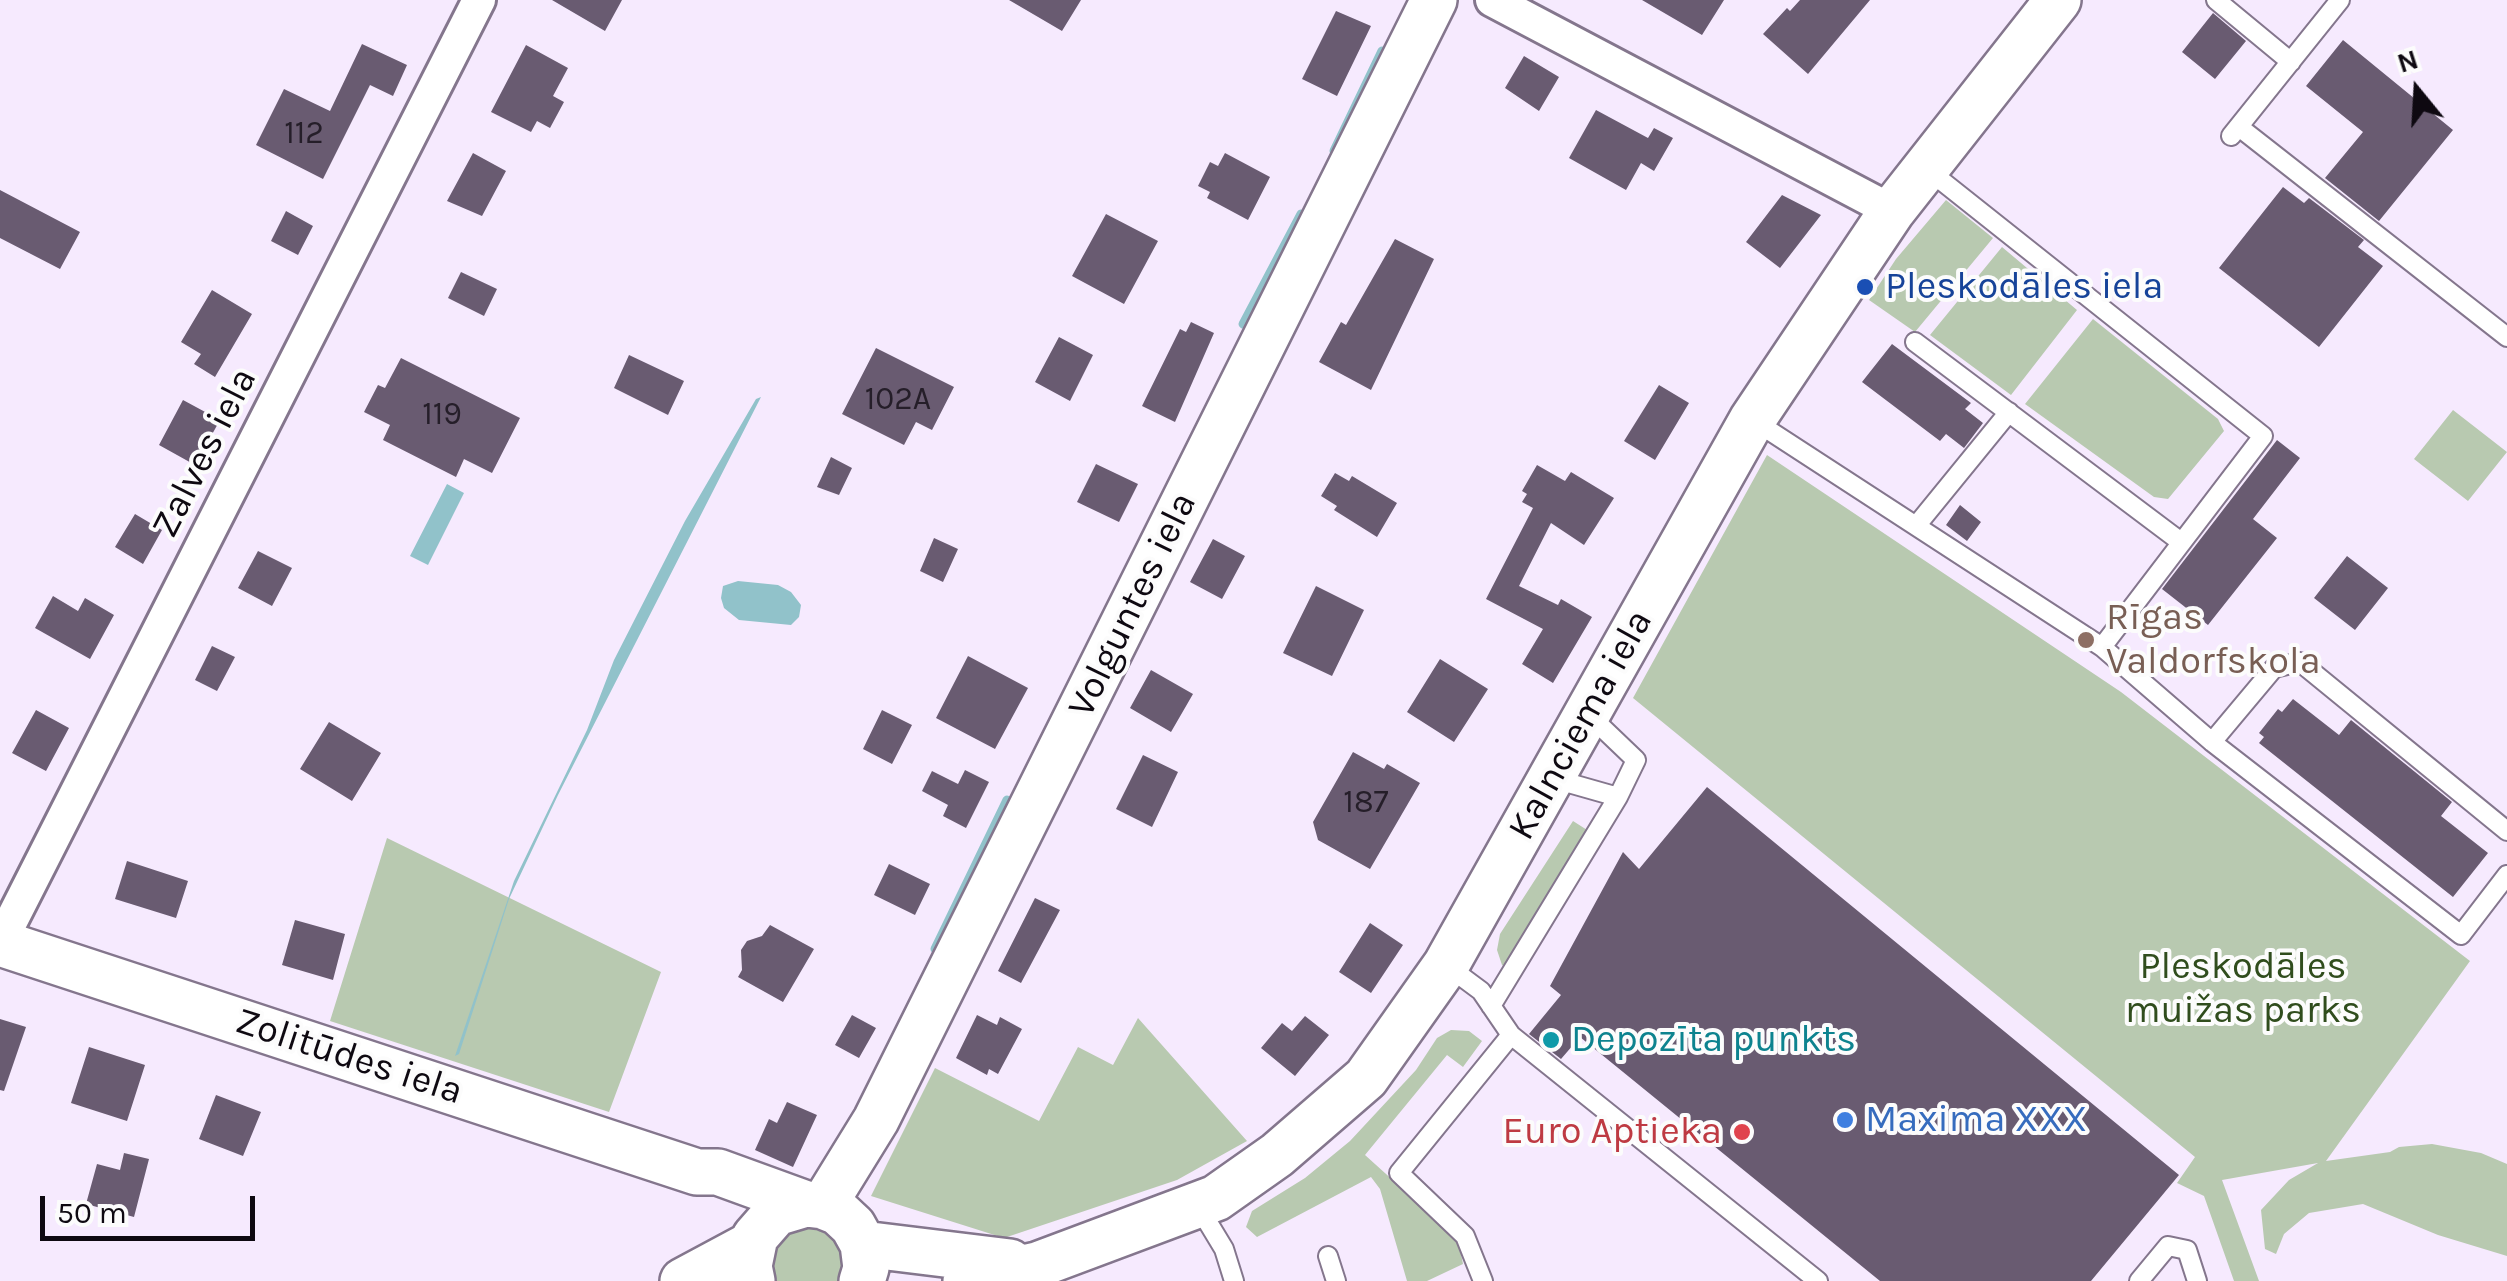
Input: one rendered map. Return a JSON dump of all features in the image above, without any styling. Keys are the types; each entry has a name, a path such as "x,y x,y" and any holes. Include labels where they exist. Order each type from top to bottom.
{"street":[{"name":"Zalves iela","path":"0,943 480,0"},
{"name":"Volguntes iela","path":"814,1205 885,1102 1434,0"},
{"path":"1492,0 1892,211"},
{"name":"Kalnciema iela","path":"966,1281 1036,1265 1216,1198 1277,1155 1366,1078 1446,965 1752,420 1892,211 2058,0"},
{"name":"Zolitūdes iela","path":"0,943 697,1172 718,1172 814,1205"},
{"name":"Zolitūdes iela","path":"697,1172 731,1200 753,1254"},
{"path":"682,1281 753,1254 776,1213 814,1205 838,1212 854,1226 863,1263 1036,1265"}],"lane":[{"path":"2216,0 2291,62"},
{"path":"2340,0 2235,132 2507,336"},
{"path":"1928,170 2264,436 2102,647"},
{"path":"1915,342 2181,542"},
{"path":"1916,526 2009,412"},
{"path":"1752,420 2102,647 2212,742 2462,935 2507,874"},
{"path":"2212,742 2274,668 2300,662 2507,831"},
{"path":"1490,1006 1636,760 1587,713"},
{"path":"1550,778 1618,796"},
{"path":"1446,965 1481,990 1511,1036 1818,1281"},
{"path":"1482,1281 1465,1236 1399,1173 1511,1036"},
{"path":"1198,1205 1224,1249 1234,1281"},
{"path":"2139,1281 2168,1246 2187,1250 2197,1281"},
{"path":"1328,1256 1336,1281"}],"green space":[{"path":"1946,200 1993,238 1915,332 1869,300 1896,259"},
{"path":"2002,247 2077,310 2011,395 1930,335"},
{"path":"2093,319 2218,419 2224,431 2168,499 2154,497 2025,404"},
{"path":"2453,410 2507,452 2468,501 2414,459"},
{"name":"Pleskodāles muižas parks","path":"1767,455 2121,692 2470,961 2326,1161 2432,1144 2481,1153 2507,1164 2507,1256 2438,1235 2363,1204 2309,1213 2284,1234 2276,1254 2265,1249 2261,1210 2289,1180 2318,1163 2222,1180 2259,1281 2234,1281 2204,1196 2177,1183 2195,1157 1633,698"},
{"path":"1573,821 1595,835 1514,972 1502,965 1497,950 1500,934"},
{"path":"387,838 661,972 609,1112 330,1021"},
{"path":"1138,1018 1247,1141 1177,1180 1004,1238 871,1196 935,1068 1039,1121 1078,1047 1113,1065"},
{"path":"1451,1030 1469,1031 1482,1041 1463,1067 1447,1055 1365,1155 1458,1239 1463,1264 1427,1281 1407,1281 1380,1189 1371,1177 1257,1237 1246,1227 1252,1211 1305,1178 1350,1141 1416,1070 1437,1038"},
{"path":"797,1227 820,1227 840,1241 846,1264 841,1281 777,1281 772,1254 777,1242"}],"shaded area":[{"path":"761,397 509,899 459,1054 455,1056 514,881 587,730 614,660 685,521 756,399"},
{"path":"447,484 464,493 428,565 410,556"},
{"path":"738,581 778,585 791,592 801,605 799,617 791,625 739,620 724,608 721,598 723,586"}],"building":[{"path":"552,0 622,0 605,31"},
{"path":"1009,0 1081,0 1062,31"},
{"path":"1642,0 1724,0 1702,35"},
{"path":"1800,0 1870,0 1808,74 1763,34"},
{"path":"1336,11 1371,26 1337,96 1302,79"},
{"path":"2213,13 2246,41 2215,79 2182,52"},
{"path":"2343,40 2453,130 2379,221 2325,178 2363,132 2306,86"},
{"path":"362,44 407,65 393,96 370,85 323,179 256,145 284,89 330,111"},
{"path":"526,45 568,68 553,96 564,102 550,128 537,121 531,132 491,112"},
{"path":"1524,56 1559,77 1539,111 1505,88"},
{"path":"1596,110 1648,138 1654,128 1673,138 1654,171 1641,163 1626,190 1569,158"},
{"path":"473,153 506,171 482,216 447,201"},
{"path":"1225,153 1270,177 1248,220 1207,198 1210,192 1198,186 1210,162 1218,166"},
{"path":"2283,187 2304,203 2309,198 2364,240 2358,247 2383,266 2319,347 2219,268"},
{"path":"0,190 80,232 60,269 0,238"},
{"path":"1782,195 1821,215 1780,268 1746,242"},
{"path":"286,211 313,226 298,255 271,241"},
{"path":"1106,214 1158,241 1124,304 1072,276"},
{"path":"1395,239 1434,259 1371,390 1319,362 1341,322 1346,325"},
{"path":"461,272 497,289 484,316 448,298"},
{"path":"212,290 252,314 215,377 194,364 201,354 181,342"},
{"path":"1191,322 1214,333 1175,422 1142,406 1180,329 1186,332"},
{"path":"1059,337 1093,355 1070,401 1035,382"},
{"path":"1892,344 1971,403 1965,409 1983,423 1964,448 1946,434 1940,441 1862,382"},
{"path":"876,348 954,387 932,430 916,422 904,445 842,414"},
{"path":"629,355 684,381 668,415 614,388"},
{"path":"401,358 520,418 492,473 464,459 456,477 383,440 390,425 364,412 378,385 385,388"},
{"path":"1659,385 1689,403 1655,460 1624,441"},
{"path":"183,400 220,420 195,465 159,445"},
{"path":"2277,440 2300,458 2253,519 2277,538 2208,625 2162,589"},
{"path":"831,457 852,468 839,495 817,487"},
{"path":"1096,464 1138,484 1119,522 1077,502"},
{"path":"1537,465 1565,481 1571,472 1614,498 1584,545 1551,523 1519,586 1558,605 1561,599 1592,617 1553,683 1522,664 1543,629 1486,599 1533,508 1522,502 1527,494 1522,491"},
{"path":"1335,473 1349,481 1352,476 1397,503 1377,537 1334,510 1337,506 1321,496"},
{"path":"1960,505 1981,522 1967,541 1946,525"},
{"path":"135,514 162,530 143,564 115,547"},
{"path":"934,538 958,549 943,582 920,571"},
{"path":"1213,539 1245,556 1222,599 1190,582"},
{"path":"258,551 292,568 272,606 238,588"},
{"path":"2347,556 2388,588 2355,630 2314,598"},
{"path":"1316,586 1364,610 1332,676 1283,653"},
{"path":"53,596 78,611 85,598 114,615 90,659 35,628"},
{"path":"212,646 235,657 217,691 195,680"},
{"path":"968,656 1028,688 995,749 936,718"},
{"path":"1440,659 1488,689 1454,742 1407,712"},
{"path":"1151,670 1193,694 1171,732 1130,708"},
{"path":"2293,699 2339,735 2351,720 2452,802 2441,816 2488,853 2453,897 2259,743 2264,737 2259,733 2278,709 2282,712"},
{"path":"36,710 69,728 46,771 12,753"},
{"path":"882,710 912,725 892,764 863,749"},
{"path":"329,722 381,753 352,801 300,769"},
{"path":"1353,752 1384,769 1387,764 1420,783 1370,869 1318,840 1313,822"},
{"path":"1143,755 1178,772 1152,827 1116,809"},
{"path":"965,770 989,782 966,828 943,816 948,805 922,791 932,771 958,784"},
{"path":"1707,787 2179,1175 2091,1281 1880,1281 1580,1037 1561,1059 1529,1034 1561,995 1550,986 1623,852 1639,869"},
{"path":"127,861 188,881 176,918 115,899"},
{"path":"889,864 930,884 915,915 874,895"},
{"path":"1035,898 1060,910 1021,983 998,971"},
{"path":"295,920 345,934 333,980 282,965"},
{"path":"1370,923 1403,945 1371,993 1339,972"},
{"path":"770,925 814,949 783,1002 738,977 742,970 741,950 747,941 762,936"},
{"path":"852,1015 876,1028 859,1058 835,1045"},
{"path":"977,1015 997,1025 1000,1017 1022,1029 998,1074 989,1069 987,1075 956,1058"},
{"path":"1305,1016 1329,1035 1295,1076 1261,1048 1282,1023 1292,1031"},
{"path":"0,1019 26,1027 4,1091 0,1090"},
{"path":"89,1047 145,1065 127,1121 71,1103"},
{"path":"216,1095 261,1112 243,1156 199,1139"},
{"path":"787,1102 817,1115 793,1167 755,1150 769,1119 777,1123"},
{"path":"124,1153 149,1159 134,1217 86,1204 97,1164 120,1170"}],"waterway":[{"path":"1334,151 1382,51"},
{"path":"1243,324 1301,214"},
{"path":"935,949 1007,800"}],"place":[{"name":"Pleskodāles iela","path":"1865,287"},
{"name":"Rīgas Valdorfskola","path":"2086,640"},
{"name":"Depozīta punkts","path":"1551,1040"},
{"name":"Maxima XXX","path":"1845,1120"},
{"name":"Euro Aptieka","path":"1742,1132"}]}
